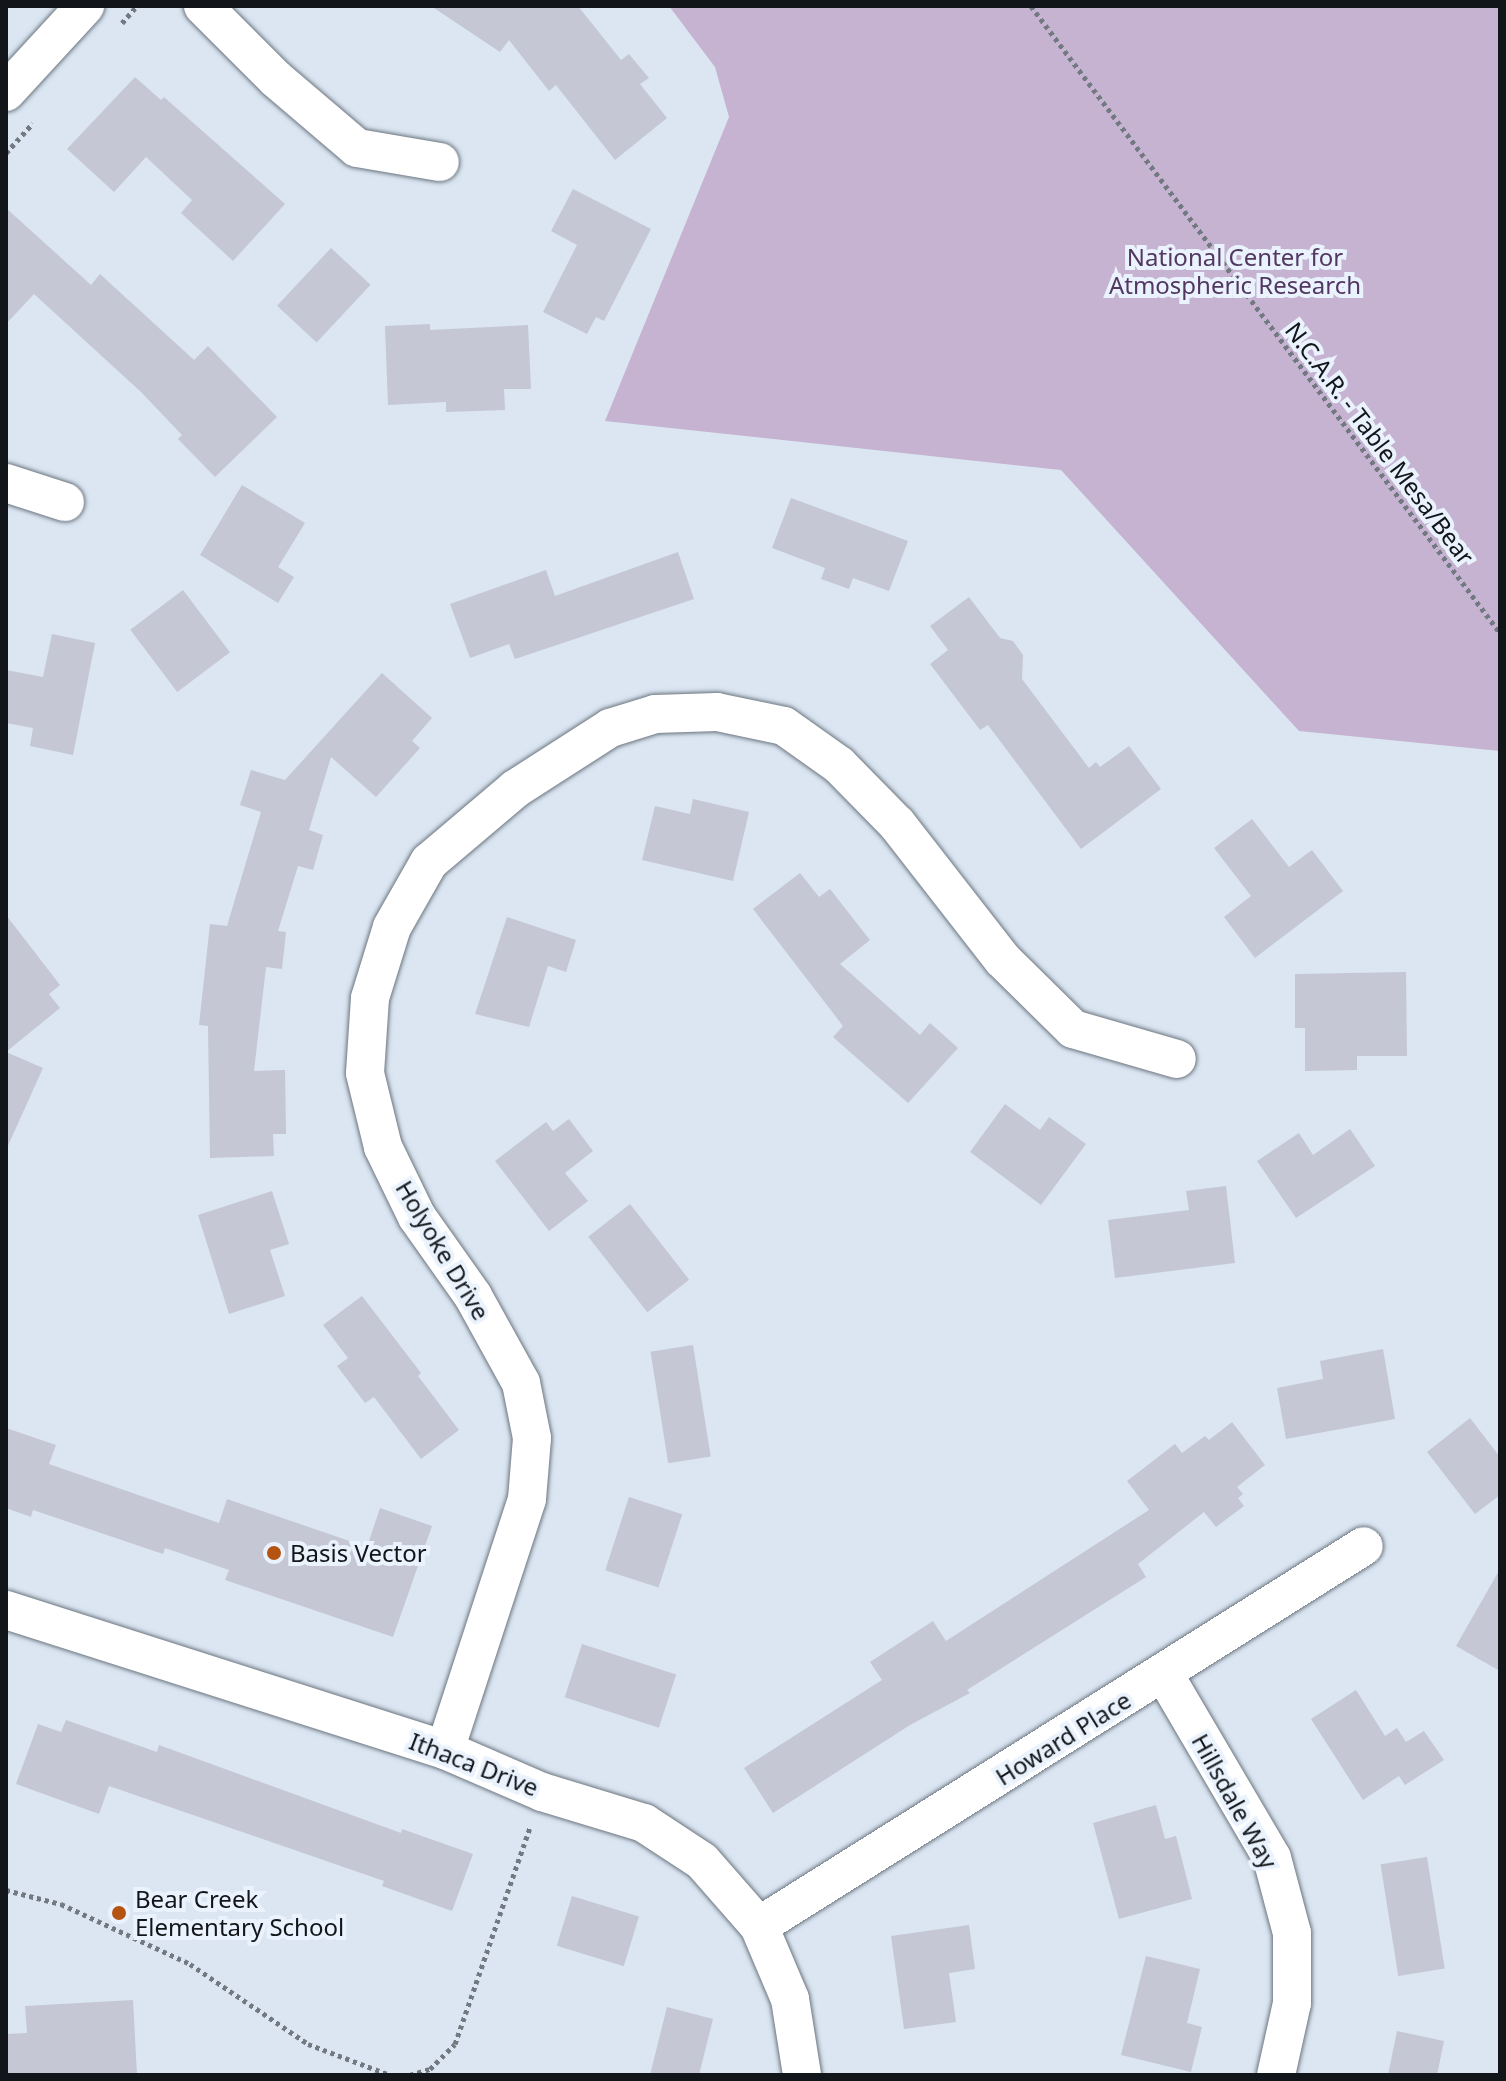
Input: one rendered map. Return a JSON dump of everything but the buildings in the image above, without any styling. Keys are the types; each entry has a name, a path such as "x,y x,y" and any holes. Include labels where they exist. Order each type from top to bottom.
{"street":[{"path":"6,92 85,6"},
{"path":"203,6 276,79 357,148 440,162"},
{"path":"6,483 65,502"},
{"name":"Holyoke Drive","path":"445,1750 527,1499 532,1438 521,1383 473,1296 417,1217 383,1147 365,1073 370,998 392,927 429,862 515,789 610,728 655,714 717,712 784,726 839,765 897,824 1003,960 1073,1029 1177,1059"},
{"name":"Howard Place","path":"759,1926 1364,1546"},
{"name":"Ithaca Drive","path":"6,1610 445,1750 542,1792 644,1823 702,1861 759,1926 790,1999 802,2075"},
{"name":"Hillsdale Way","path":"1164,1674 1272,1858 1292,1933 1292,2003 1276,2075"}],"path":[{"name":"N.C.A.R. - Table Mesa/Bear","path":"1031,6 1500,633"},
{"path":"410,2075 430,2069 455,2044 542,1792"},
{"path":"6,1890 61,1904 190,1964 308,2044 390,2075"}],"green space":[{"name":"National Center for Atmospheric Research","path":"669,6 1500,6 1500,751 1299,731 1061,470 605,421 729,117 715,67"}],"place":[{"name":"Basis Vector","path":"274,1553"},
{"name":"Bear Creek Elementary School","path":"119,1913"}]}
